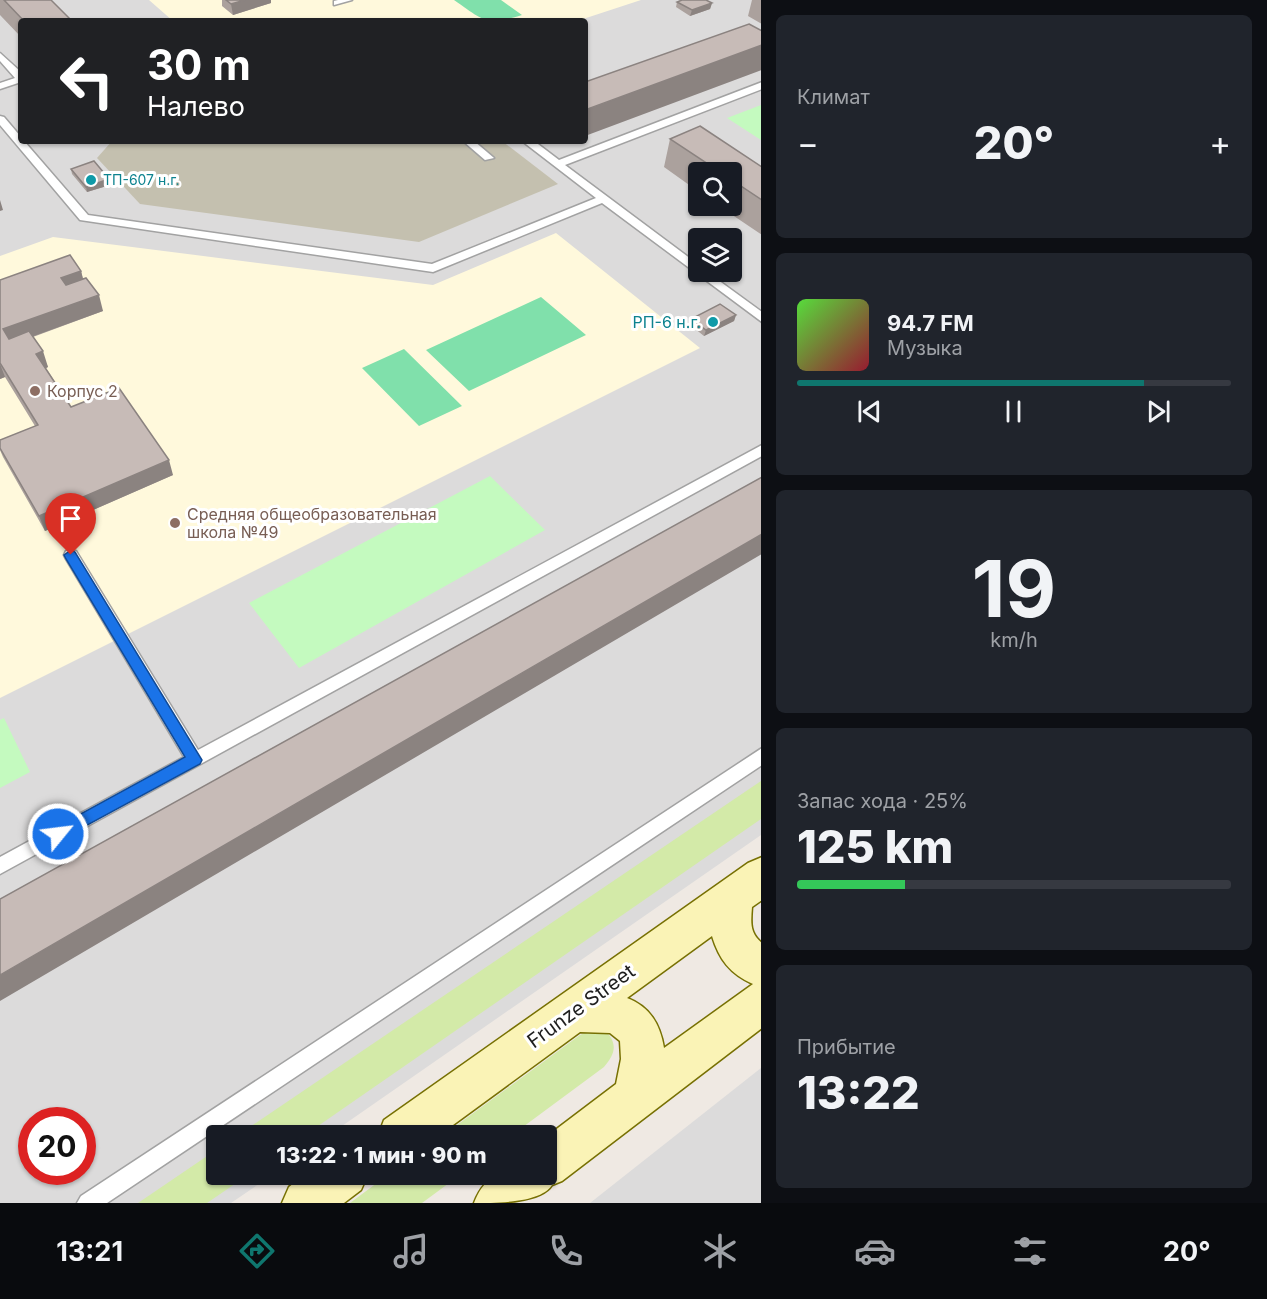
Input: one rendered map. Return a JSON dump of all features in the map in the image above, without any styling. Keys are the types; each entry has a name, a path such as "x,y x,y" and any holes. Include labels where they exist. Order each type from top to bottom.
{"main road":[{"path":"747,886 729,926 732,939 742,953 761,967"},
{"name":"Frunze Street","path":"415,1125 747,886"},
{"path":"557,1157 761,1002"},
{"path":"573,1011 609,1011 626,1018 635,1028 641,1039 644,1063 634,1098"},
{"path":"305,1203 330,1185"},
{"path":"497,1203 520,1185"}],"lane":[{"path":"338,3 348,0"},
{"path":"0,56 18,76"},
{"path":"0,86 18,80"},
{"path":"558,164 682,121 761,85"},
{"path":"0,119 18,140"},
{"path":"21,144 84,218 433,268 603,199"},
{"path":"472,144 489,158"},
{"path":"531,144 688,263"},
{"path":"714,282 761,317"},
{"path":"0,866 761,451"},
{"path":"71,555 195,760"},
{"path":"88,1203 761,756"}],"shaded area":[{"path":"0,0 761,0 761,835 343,1125 206,1125 206,1185 257,1185 231,1203 0,1203"},
{"path":"149,0 641,0 586,18 170,18"},
{"path":"109,144 506,144 558,184 419,242 140,204 97,158"},
{"name":"Средняя общеобразовательная школа №49","path":"556,233 700,348 0,698 0,256 53,237 433,285"},
{"path":"761,1068 761,1203 590,1203"}],"green space":[{"path":"454,0 501,0 522,15 509,18 481,18"},
{"path":"761,105 761,140 727,118"},
{"path":"541,297 586,335 469,391 426,350"},
{"path":"404,349 462,406 419,426 362,368"},
{"path":"490,476 545,530 299,668 249,603"},
{"path":"4,718 30,772 0,788 0,720"},
{"path":"761,781 761,819 319,1125 253,1125"},
{"path":"594,1029 604,1029 612,1039 614,1048 608,1062 526,1125 457,1125 580,1035"},
{"path":"206,1157 206,1185 233,1185 207,1203 138,1203"},
{"path":"374,1185 446,1185 422,1203 350,1203"}],"building":[{"path":"4,0 51,0 69,18 21,18"},
{"path":"226,0 245,0 231,4"},
{"path":"706,0 712,3 692,10 677,2"},
{"path":"749,24 761,30 761,45 588,109 588,81"},
{"path":"700,126 761,166 761,199 742,187 742,162 705,162 670,139"},
{"name":"ТП-607 н.г.","path":"94,161 109,179 86,187 71,169"},
{"name":"Корпус 2","path":"70,255 81,271 61,278 66,285 86,278 99,295 3,329 9,339 29,331 43,351 36,354 71,407 119,388 169,460 39,516 0,448 0,440 38,425 0,363 0,280"},
{"path":"720,304 736,315 706,330 691,319"},
{"path":"761,478 761,535 0,975 0,899"}],"place":[{"name":"ТП-607 н.г.","path":"91,180"},
{"name":"РП-6 н.г.","path":"713,322"},
{"name":"Корпус 2","path":"35,391"},
{"name":"Средняя общеобразовательная школа №49","path":"175,523"}],"route":[{"path":"58,834 195,760 71,555"}]}
